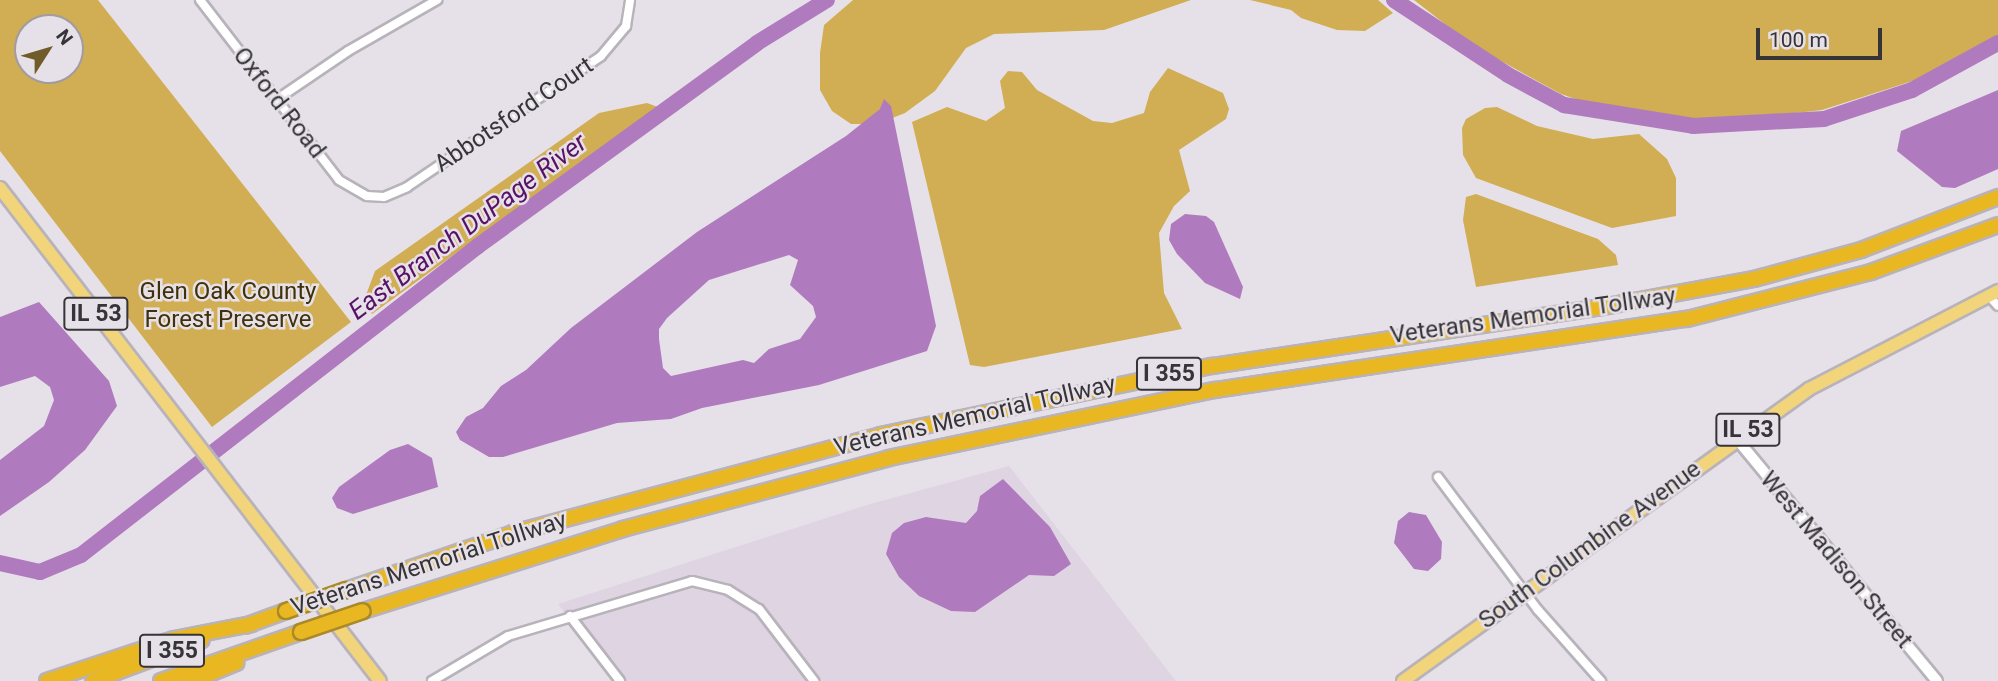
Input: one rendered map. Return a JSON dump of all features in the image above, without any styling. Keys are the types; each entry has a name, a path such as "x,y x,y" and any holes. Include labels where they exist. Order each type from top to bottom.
{"highway":[{"name":"Veterans Memorial Tollway","path":"93,681 513,533 881,435 1212,366 1742,281 1861,250 1998,197"},
{"name":"Veterans Memorial Tollway","path":"161,681 296,633 610,532 889,458 1215,390 1687,319 1871,272 1998,225"},
{"path":"47,681 174,639 252,624"},
{"path":"192,681 275,648 296,633"}],"main road":[{"name":"IL 53","path":"0,188 380,681"},
{"name":"South Columbine Avenue","path":"1405,681 1736,438 1848,366 1994,294"}],"street":[{"name":"Oxford Road","path":"200,0 339,180 368,196"},
{"path":"276,100 338,57 437,0"},
{"name":"Abbotsford Court","path":"368,196 384,197 408,187 601,56 625,26 630,0"},
{"path":"1994,294 1998,306"},
{"name":"West Madison Street","path":"1736,438 1937,681"},
{"path":"1438,477 1525,592 1601,681"},
{"path":"432,681 484,647 671,584 705,583 729,590 759,609 814,681"},
{"path":"570,617 620,681"}],"shaded area":[{"path":"1998,90 1998,169 1955,188 1942,187 1897,151 1901,131"},
{"path":"884,99 891,106 936,326 927,351 819,385 702,408 671,419 617,423 503,457 489,457 460,440 456,432 466,417 483,408 501,386 526,370 571,328 697,232 846,136 880,109","holes":["789,255 798,260 790,285 813,306 816,317 800,339 769,349 754,363 743,360 671,376 663,368 659,329 667,318 709,280"]},
{"path":"1185,214 1206,216 1214,222 1243,287 1240,299 1205,283 1177,254 1169,240 1171,224"},
{"path":"39,302 109,381 117,406 85,450 49,482 0,516 0,460 44,426 54,400 50,387 35,376 0,387 0,317"},
{"path":"408,444 432,458 438,487 353,514 337,508 332,498 339,487 390,450"},
{"path":"1009,466 1176,681 617,681 558,604 867,505"},
{"path":"1003,479 1050,527 1071,564 1054,576 1029,575 975,612 951,611 919,596 899,577 886,554 892,533 904,523 926,517 966,523 977,511 980,496"},
{"path":"1409,512 1426,515 1442,542 1441,559 1428,571 1414,569 1394,543 1398,521"}],"green space":[{"name":"Glen Oak County Forest Preserve","path":"0,0 98,0 351,322 212,427 0,151"},
{"path":"853,0 1191,0 1104,30 994,34 966,48 935,91 905,113 877,124 851,124 832,111 820,90 820,53 824,25"},
{"path":"1250,0 1378,0 1393,13 1365,31 1337,30 1301,18 1291,10"},
{"path":"1414,0 1998,0 1998,37 1928,76 1822,110 1723,121 1676,118 1599,107 1561,94 1472,45"},
{"path":"1168,68 1223,93 1229,109 1226,119 1179,150 1190,191 1174,206 1159,233 1164,293 1182,329 984,367 970,365 912,122 947,107 986,121 1005,108 1000,81 1008,71 1022,72 1037,90 1093,121 1112,123 1144,113 1150,92"},
{"path":"647,103 658,107 372,314 363,303 375,271 599,113"},
{"path":"1497,107 1537,126 1593,139 1639,134 1667,159 1676,178 1676,216 1612,228 1476,178 1463,155 1462,128 1466,119 1485,108"},
{"path":"1476,194 1598,239 1616,255 1618,265 1476,287 1463,220 1466,197"}],"waterway":[{"name":"East Branch DuPage River","path":"0,563 40,572 81,555 478,246 757,43 827,0"},
{"name":"East Branch DuPage River","path":"1394,0 1508,75 1564,105 1693,126 1824,119 1912,90 1998,43"}]}
